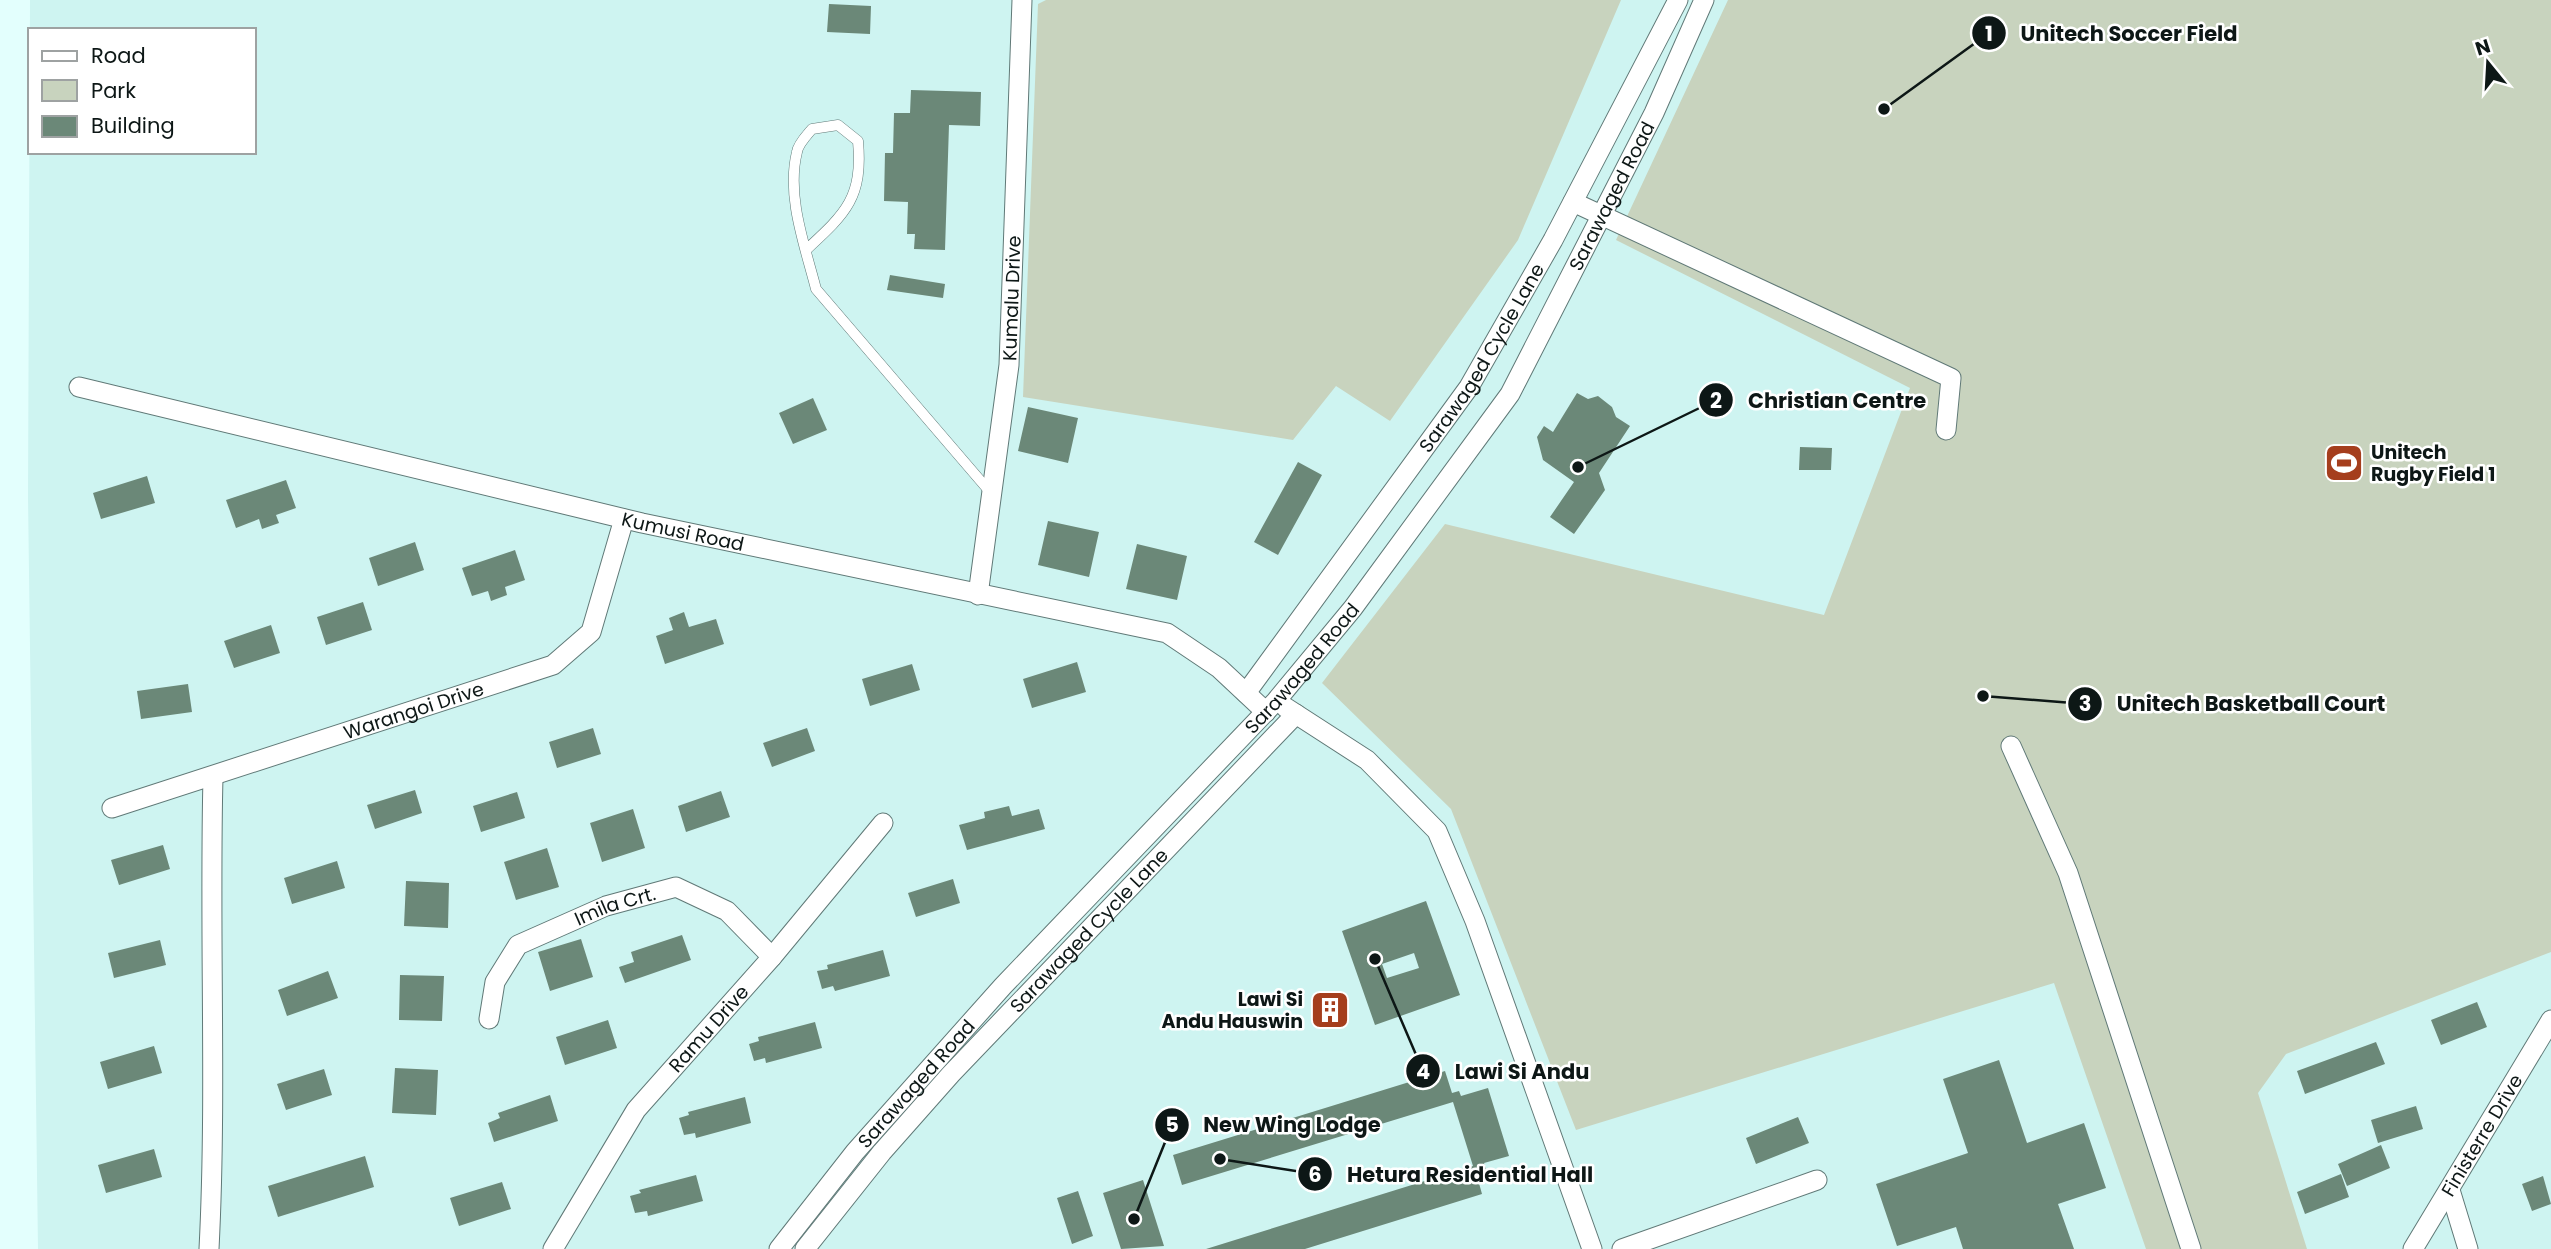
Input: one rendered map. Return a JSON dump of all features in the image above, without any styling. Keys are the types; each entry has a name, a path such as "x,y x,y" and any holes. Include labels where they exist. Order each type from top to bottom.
{"street":[{"name":"Kumalu Drive","path":"978,594 1009,365 1022,0"},
{"name":"Sarawaged Cycle Lane","path":"1245,693 1469,387 1573,202 1678,0"},
{"name":"Sarawaged Road","path":"779,1249 855,1152 1003,986 1271,707 1353,608 1510,394 1654,113 1704,0"},
{"path":"1573,202 1951,378 1946,430"},
{"name":"Kumusi Road","path":"79,387 624,519 1167,633 1219,668 1245,693 1271,707 1296,714 1367,760 1437,831 1475,921 1592,1249"},
{"name":"Warangoi Drive","path":"112,808 213,778 553,665 591,632 624,519"},
{"name":"Sarawaged Cycle Lane","path":"805,1249 883,1152 951,1074 1296,714"},
{"path":"2011,746 2068,873 2191,1249"},
{"path":"209,1249 214,1023 209,917 213,778"},
{"name":"Ramu Drive","path":"553,1249 636,1110 772,957 883,823"},
{"name":"Imila Crt.","path":"489,1019 495,982 518,945 607,906 676,887 727,911 772,957"},
{"name":"Finisterre Drive","path":"2413,1249 2551,1020"},
{"path":"1622,1249 1817,1180"},
{"path":"2450,1190 2468,1249"}],"lane":[{"path":"806,250 845,214 861,170 858,141 838,125 812,129 797,150 794,197 806,250 816,289 991,493"}],"shaded area":[{"path":"30,0 2551,0 2551,1249 38,1249 28,497 29,154 256,154 256,28 30,28"}],"green space":[{"path":"1046,0 1621,0 1518,240 1390,421 1336,386 1293,440 1023,397 1038,4"},
{"path":"1728,0 2551,0 2551,952 2286,1054 2258,1093 2307,1249 2146,1249 2054,983 1576,1130 1451,809 1322,683 1445,524 1824,615 1910,388 1616,240"}],"building":[{"path":"829,4 871,6 870,34 827,32"},
{"path":"911,90 981,92 980,126 949,125 945,250 914,249 915,234 907,234 908,202 884,201 885,153 893,153 894,113 910,113"},
{"path":"890,275 945,284 943,298 887,290"},
{"path":"1577,393 1588,399 1598,396 1612,407 1616,417 1630,426 1599,473 1605,490 1574,534 1550,517 1574,482 1543,460 1537,437 1544,426 1553,432"},
{"path":"813,398 827,430 793,444 779,413"},
{"path":"1028,407 1078,418 1068,463 1018,451"},
{"path":"1800,447 1832,448 1831,470 1799,470"},
{"path":"1298,462 1322,475 1278,555 1254,542"},
{"path":"147,476 155,503 101,519 93,493"},
{"path":"286,480 296,508 276,515 279,523 262,529 259,519 236,528 226,500"},
{"path":"1048,521 1099,532 1089,577 1038,565"},
{"path":"415,542 424,570 378,586 369,558"},
{"path":"1137,544 1187,556 1177,600 1126,589"},
{"path":"515,550 525,580 505,587 507,595 491,601 488,591 472,596 462,568"},
{"path":"363,602 372,630 326,645 317,617"},
{"path":"684,612 689,627 716,619 724,644 665,664 656,636 673,630 669,618"},
{"path":"271,625 280,653 234,668 224,641"},
{"path":"1077,662 1086,692 1032,708 1023,679"},
{"path":"912,664 920,690 870,706 862,679"},
{"path":"188,684 192,712 141,719 137,691"},
{"path":"593,728 601,754 557,768 549,742"},
{"path":"807,728 815,751 772,767 763,743"},
{"path":"415,790 422,813 375,829 367,805"},
{"path":"721,791 730,817 686,832 678,806"},
{"path":"517,792 525,818 481,832 473,806"},
{"path":"1009,806 1012,816 1039,809 1045,829 967,850 959,825 985,818 984,812"},
{"path":"633,809 645,848 602,862 590,823"},
{"path":"163,845 170,869 119,885 111,860"},
{"path":"547,848 559,887 516,900 504,862"},
{"path":"337,861 345,888 292,904 284,878"},
{"path":"953,879 960,903 916,917 908,893"},
{"path":"406,881 449,883 448,928 404,926"},
{"path":"1426,901 1460,995 1375,1025 1342,931","holes":["1414,953 1419,968 1387,978 1382,964"]},
{"path":"682,935 691,960 625,983 619,967 634,962 631,952"},
{"path":"581,939 593,977 550,991 538,952"},
{"path":"160,940 166,965 114,978 108,953"},
{"path":"883,950 890,976 835,991 833,986 822,989 817,971 828,969 827,965"},
{"path":"328,971 338,998 287,1016 278,990"},
{"path":"400,975 444,976 442,1021 399,1020"},
{"name":"Lawi Si Andu Hauswin","path":"1342,995 1349,1016 1319,1026 1312,1005"},
{"path":"2477,1002 2487,1027 2441,1045 2431,1020"},
{"path":"608,1020 617,1048 565,1065 556,1037"},
{"path":"815,1022 822,1048 766,1063 765,1058 754,1061 749,1044 759,1041 758,1037"},
{"path":"2376,1042 2385,1064 2305,1094 2297,1071"},
{"path":"154,1046 162,1073 108,1089 100,1062"},
{"path":"1999,1060 2027,1143 2084,1123 2106,1188 2058,1204 2074,1249 1963,1249 1956,1227 1897,1246 1876,1184 1968,1153 1943,1079"},
{"path":"395,1068 438,1070 436,1115 392,1113"},
{"path":"324,1069 332,1095 286,1110 277,1084"},
{"path":"1445,1071 1452,1093 1459,1091 1461,1096 1488,1088 1509,1156 1484,1163 1487,1172 1477,1176 1482,1194 1305,1249 1206,1249 1473,1166 1453,1102 1182,1185 1173,1155"},
{"path":"550,1095 558,1121 494,1142 488,1123 500,1118 498,1113"},
{"path":"745,1097 751,1123 696,1138 695,1133 684,1135 679,1118 689,1115 688,1112"},
{"path":"2416,1106 2423,1129 2378,1143 2371,1120"},
{"path":"1798,1117 1809,1143 1756,1164 1746,1138"},
{"path":"2381,1145 2390,1168 2347,1186 2338,1164"},
{"path":"154,1149 162,1177 106,1193 98,1165"},
{"path":"365,1156 374,1187 278,1217 268,1186"},
{"path":"2341,1174 2349,1197 2305,1214 2297,1192"},
{"path":"696,1175 703,1201 648,1216 647,1211 635,1213 630,1196 641,1193 639,1190"},
{"path":"2543,1176 2551,1204 2532,1211 2522,1184"},
{"path":"1143,1180 1164,1246 1121,1249 1103,1193"},
{"path":"502,1182 511,1209 459,1226 450,1198"},
{"path":"1078,1191 1093,1236 1072,1244 1057,1198"}],"place":[{"name":"Unitech Soccer Field","path":"1884,109"},
{"name":"Unitech Rugby Field 1","path":"2344,463"},
{"name":"Christian Centre","path":"1578,467"},
{"name":"Unitech Basketball Court","path":"1983,696"},
{"name":"Lawi Si Andu","path":"1375,959"},
{"name":"Lawi Si Andu Hauswin","path":"1330,1010"},
{"name":"Hetura Residential Hall","path":"1220,1159"},
{"name":"New Wing Lodge","path":"1134,1219"}]}
